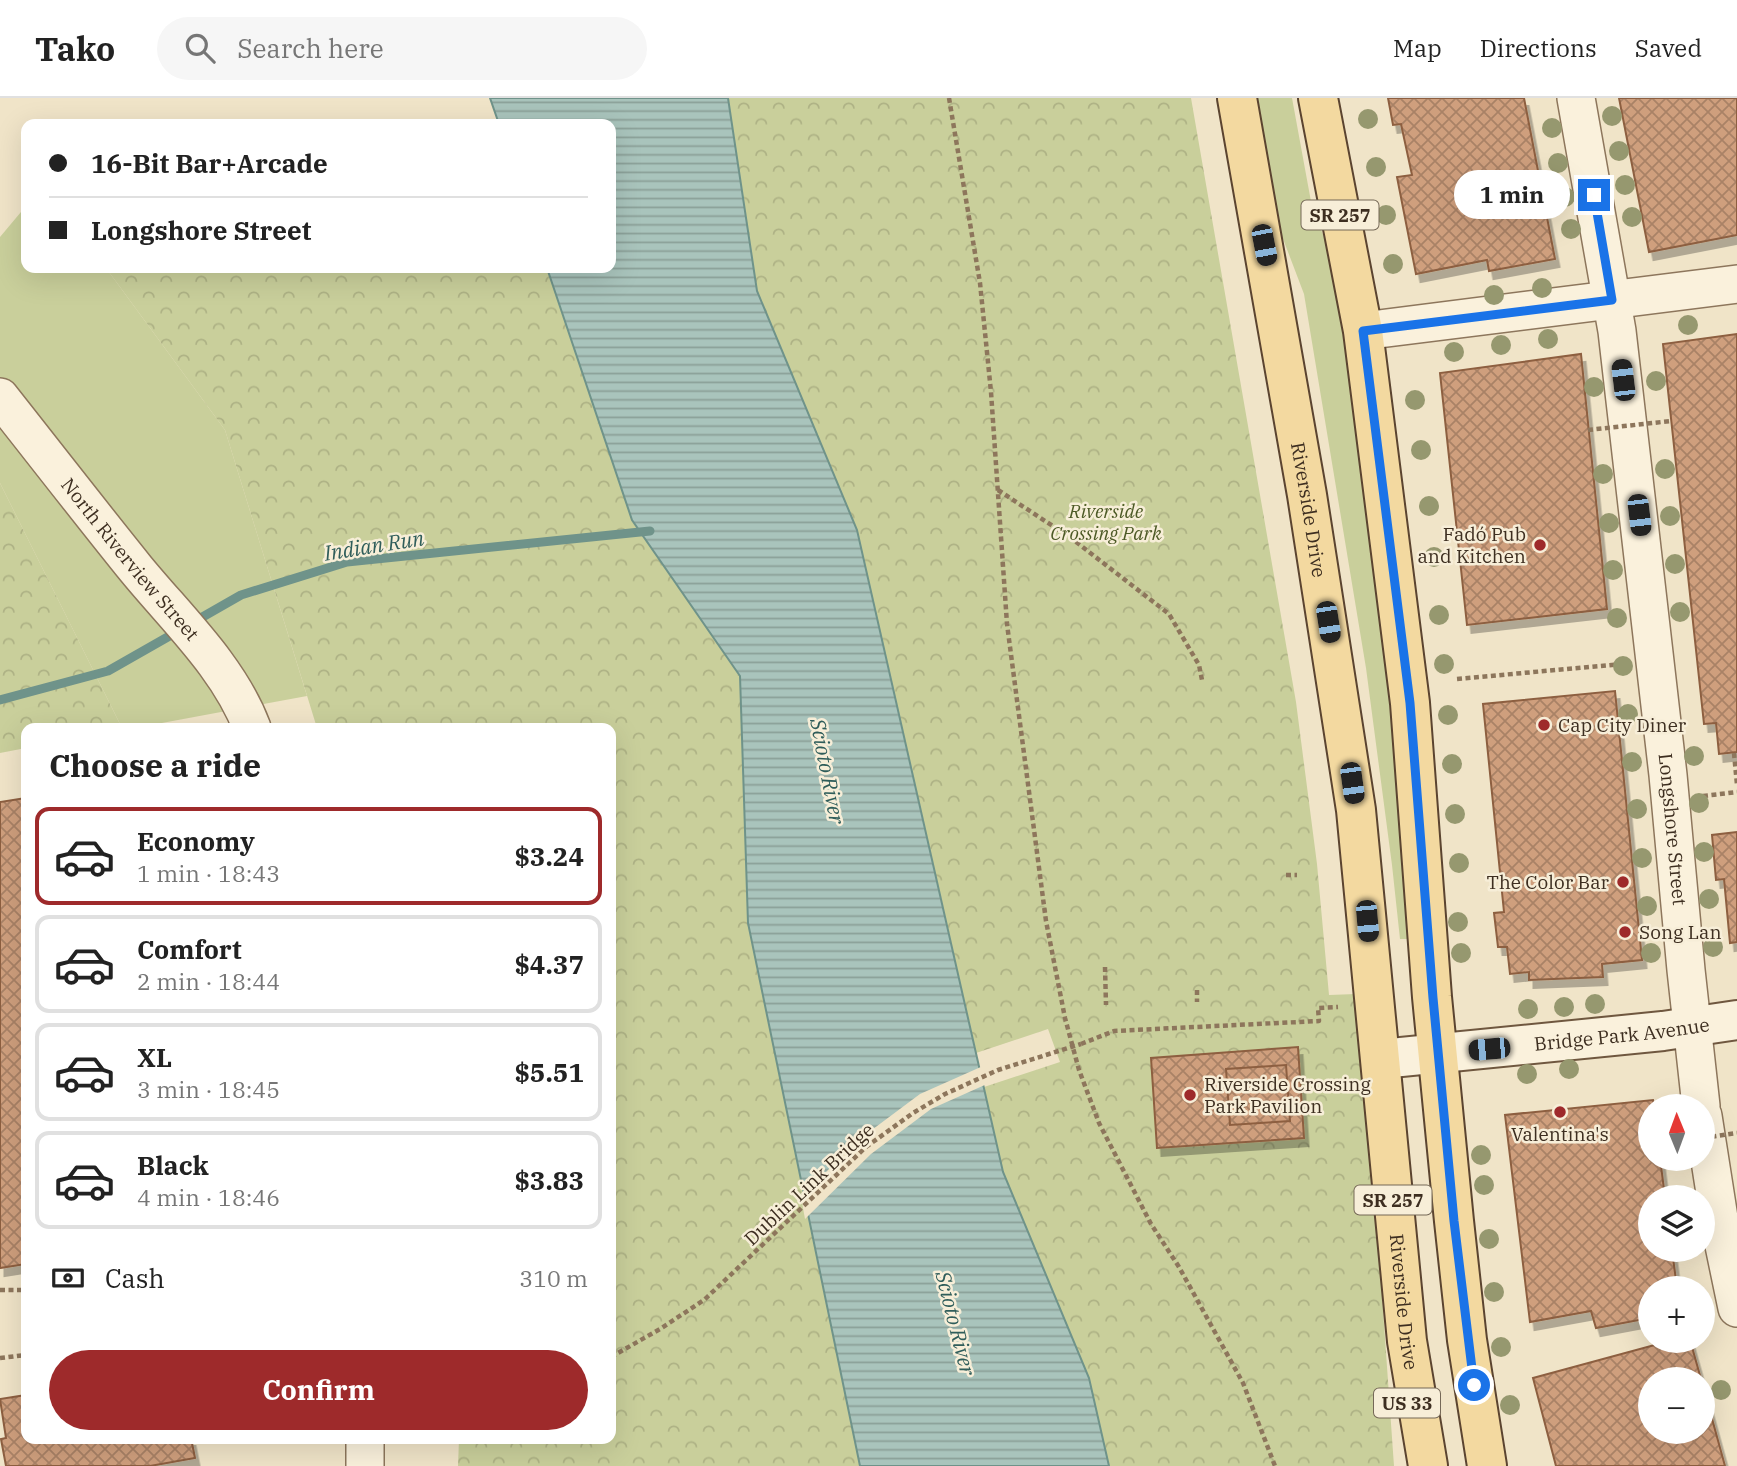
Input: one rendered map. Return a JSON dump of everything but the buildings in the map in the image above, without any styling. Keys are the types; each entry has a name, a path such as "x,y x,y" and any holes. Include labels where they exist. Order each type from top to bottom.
{"main road":[{"name":"Riverside Drive","path":"1237,98 1273,296 1356,810 1406,1341 1428,1466"},
{"name":"SR 257","path":"1318,98 1363,331 1410,703 1438,1053 1467,1340 1488,1466"},
{"name":"US 33","path":"1406,1341 1407,1466"}],"street":[{"name":"Longshore Street","path":"1576,98 1612,300 1664,734 1700,1094"},
{"path":"1363,331 1737,284"},
{"name":"North Riverview Street","path":"0,397 135,568 216,665 230,684 250,723"},
{"name":"Bridge Park Avenue","path":"1381,1059 1737,1020"},
{"path":"1712,1171 1737,1308"},
{"path":"365,1444 365,1466"}],"path":[{"path":"949,98 980,283 1007,624 1042,894 1065,1018 1079,1070 1100,1123 1151,1224 1179,1267 1243,1383 1275,1466"},
{"path":"1588,430 1671,421"},
{"path":"998,490 1071,538 1169,614 1199,665 1202,680"},
{"path":"1457,679 1627,664"},
{"path":"1734,753 1737,785"},
{"path":"1700,796 1737,792"},
{"path":"1286,875 1297,874"},
{"path":"1105,967 1105,1005"},
{"path":"1197,990 1197,1002"},
{"name":"Dublin Link Bridge","path":"616,1354 704,1300 866,1147 945,1094 998,1070 1114,1031 1319,1021 1318,1009 1338,1007"},
{"path":"1715,1136 1737,1133"},
{"path":"0,1290 21,1290"},
{"path":"0,1358 21,1356"}],"green space":[{"name":"Riverside Crossing Park","path":"728,98 1191,98 1296,702 1317,864 1329,995 1356,994 1378,1239 1394,1466 1109,1466 1089,1378 1003,1172 984,1087 1060,1062 1048,1029 976,1053 857,530 757,291"},
{"path":"1253,98 1292,98 1312,207 1340,277 1382,588 1411,939 1400,939 1366,668 1304,294 1277,223"},
{"path":"21,212 21,273 110,273 225,430 307,696 162,723 120,723 0,483 0,237"},
{"path":"110,273 549,273 632,520 740,676 748,923 860,1466 458,1466 459,1444 616,1444 616,723 315,723 225,430"},
{"path":"0,483 120,723 21,723 21,749 0,753"}],"water":[{"name":"Scioto River","path":"490,98 728,98 757,291 857,530 1003,1172 1089,1378 1109,1466 860,1466 748,923 740,676 632,520 549,273 616,273 616,119 497,119"}],"pier":[{"path":"983,1066 987,1084 931,1109 871,1154 805,1219 801,1197 857,1141 920,1094"}],"waterway":[{"name":"Indian Run","path":"192,623 241,595 347,562 650,531"},
{"name":"Indian Run","path":"0,700 108,671 180,630"}],"place":[{"name":"Fadó Pub and Kitchen","path":"1540,545"},
{"name":"Cap City Diner","path":"1544,725"},
{"name":"The Color Bar","path":"1623,882"},
{"name":"Song Lan","path":"1625,932"},
{"name":"Riverside Crossing Park Pavilion","path":"1190,1095"},
{"name":"Valentina's","path":"1560,1112"}],"route":[{"path":"1474,1385 1454,1221 1433,998 1410,703 1363,331 1612,300 1594,195"}]}
